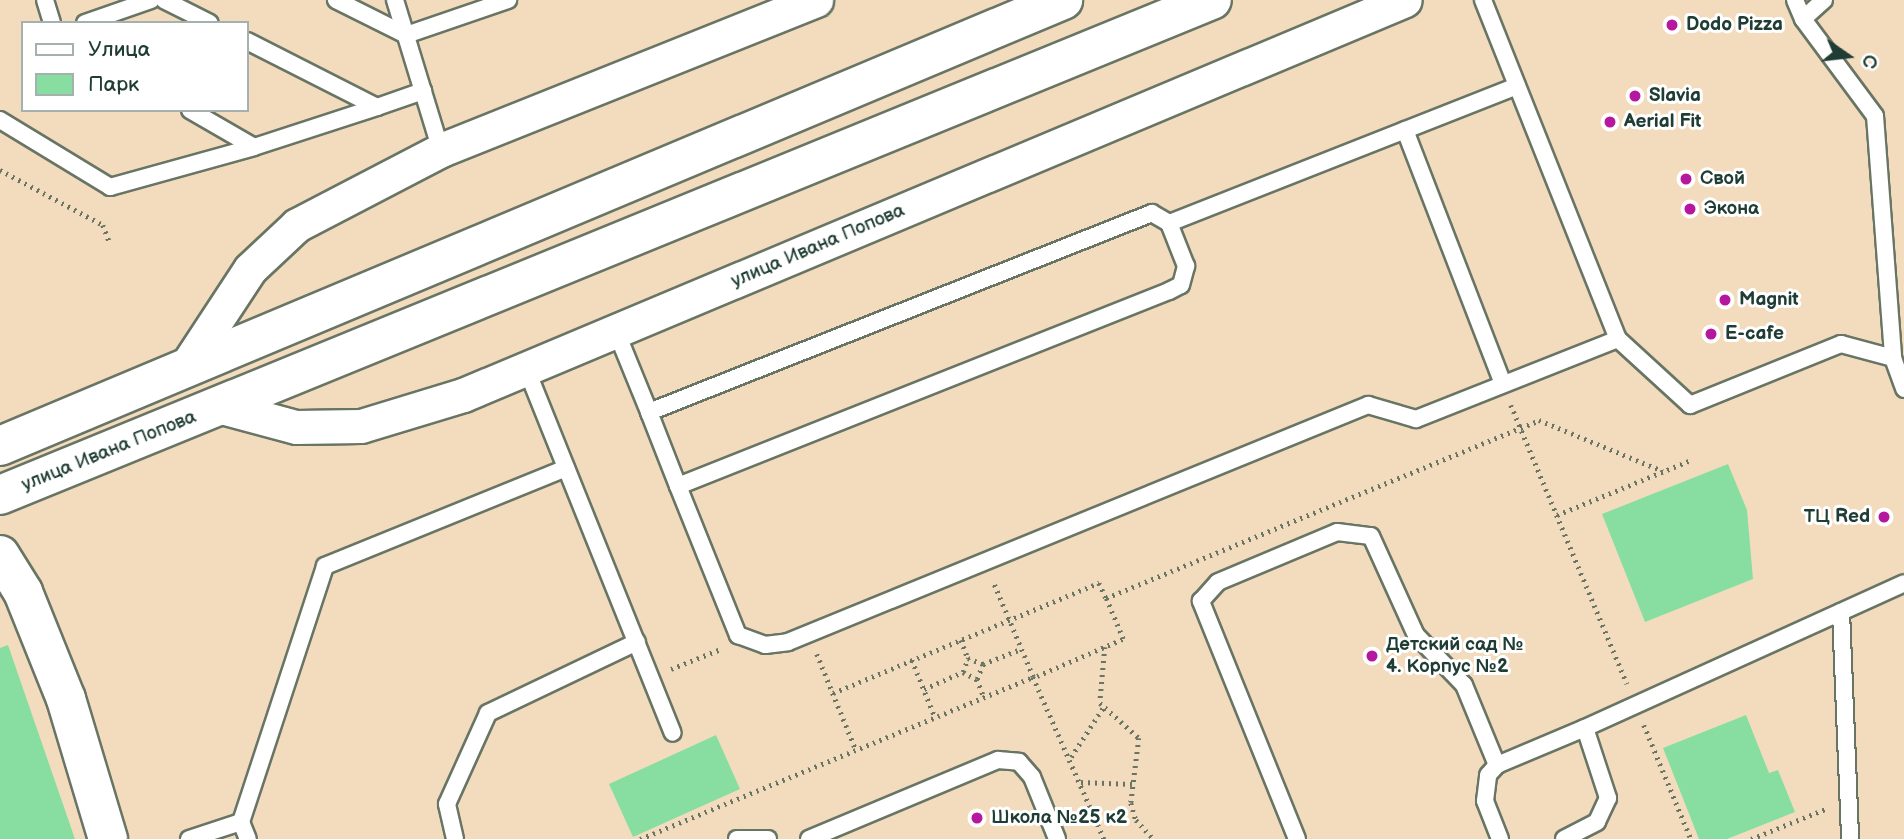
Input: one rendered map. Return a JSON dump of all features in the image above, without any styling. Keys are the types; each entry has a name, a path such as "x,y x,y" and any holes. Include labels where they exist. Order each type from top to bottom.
{"main road":[{"path":"0,446 1063,0"},
{"name":"улица Ивана Попова","path":"0,495 1212,0"},
{"path":"0,555 23,592 66,699 108,839"}],"street":[{"path":"185,368 250,269 296,225 441,150 816,0"},
{"name":"улица Ивана Попова","path":"218,406 296,427 361,426 526,368 1405,0"}],"lane":[{"path":"45,0 51,21"},
{"path":"91,21 151,0"},
{"path":"164,0 206,21"},
{"path":"336,0 406,35 508,0"},
{"path":"395,0 441,150"},
{"path":"1483,0 1618,339 1690,405 1841,344 1893,358"},
{"path":"1795,0 1803,19 1875,116 1893,358 1904,389"},
{"path":"1803,19 1824,0"},
{"path":"248,42 377,107"},
{"path":"1170,223 1517,86"},
{"path":"0,120 110,187 254,147 423,91"},
{"path":"193,112 254,147"},
{"path":"1405,130 1503,384"},
{"path":"649,412 1152,213 1170,223 1186,266 1181,285 1170,292 678,486"},
{"path":"616,331 738,635 765,645 808,634 1368,405 1416,419 1618,339"},
{"path":"526,368 673,733"},
{"path":"248,839 242,822 325,566 566,468"},
{"path":"1297,839 1201,601 1218,582 1337,533 1371,536 1416,635 1464,685 1497,765"},
{"path":"1500,839 1484,787 1497,765 1636,706 1904,583"},
{"path":"1840,612 1850,839"},
{"path":"455,839 447,804 488,713 637,642"},
{"path":"1564,839 1597,821 1608,798 1585,728"},
{"path":"809,839 998,760 1019,762 1032,777 1057,839"},
{"path":"189,839 242,822"},
{"path":"737,839 768,839"}],"path":[{"path":"0,170 103,225 110,243"},
{"path":"1503,384 1691,839"},
{"path":"1557,515 1691,460"},
{"path":"985,561 1104,839"},
{"path":"640,839 1123,639 1106,598"},
{"path":"808,634 856,750"},
{"path":"651,677 745,639"},
{"path":"924,689 963,672 968,659 961,640"},
{"path":"1071,758 1103,708 1105,647"},
{"path":"968,659 983,664 1021,649"},
{"path":"912,660 936,717"},
{"path":"976,679 983,664"},
{"path":"963,672 976,679 984,697"},
{"path":"1103,708 1139,738 1132,784 1136,820 1154,839"},
{"path":"1080,782 1132,784"},
{"path":"1751,839 1849,800"}],"green space":[{"path":"1728,464 1747,510 1753,579 1645,622 1602,514"},
{"path":"8,645 75,839 0,839 0,648"},
{"path":"1746,715 1769,773 1778,770 1795,812 1727,839 1699,839 1663,748"},
{"path":"716,735 740,789 633,837 609,784"}],"place":[{"name":"Dodo Pizza","path":"1672,25"},
{"name":"Slavia","path":"1635,96"},
{"name":"Aerial Fit","path":"1610,122"},
{"name":"Свой","path":"1686,179"},
{"name":"Экона","path":"1690,209"},
{"name":"Magnit","path":"1725,300"},
{"name":"E-cafe","path":"1711,334"},
{"name":"ТЦ Red","path":"1884,517"},
{"name":"Детский сад № 4. Корпус №2","path":"1372,656"},
{"name":"Школа №25 к2","path":"977,818"}]}
